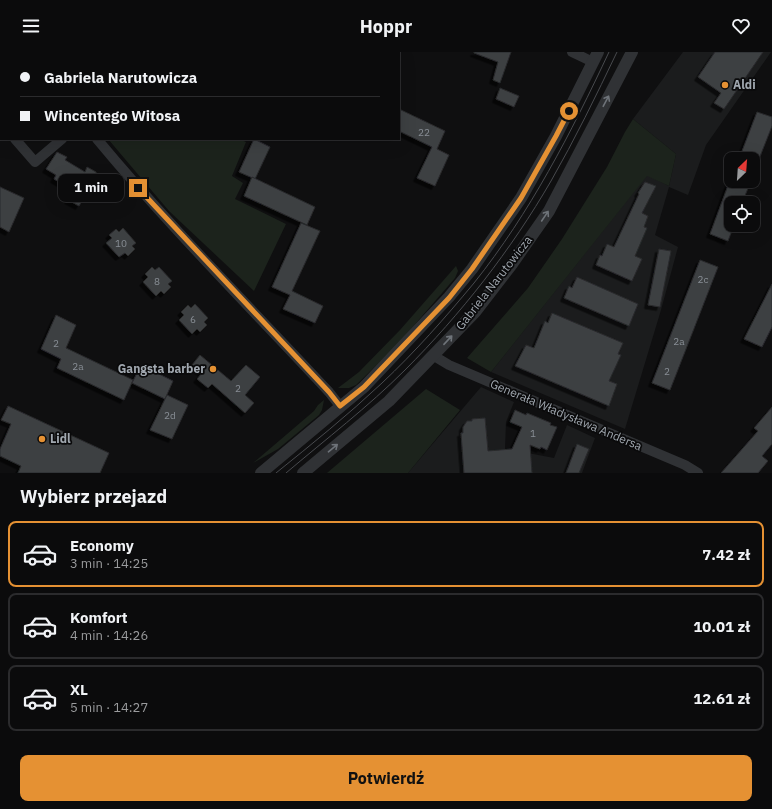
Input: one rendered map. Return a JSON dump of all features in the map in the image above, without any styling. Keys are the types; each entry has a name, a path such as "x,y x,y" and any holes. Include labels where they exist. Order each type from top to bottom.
{"street":[{"path":"261,473 364,387 444,303 472,269 521,198 556,136 595,57 572,52"},
{"name":"Gabriela Narutowicza","path":"303,473 389,401 475,312 512,264 549,211 632,52"},
{"path":"16,140 35,162 61,140"},
{"path":"98,140 138,188 329,392 340,406"},
{"name":"Generała Władysława Andersa","path":"434,356 449,365 685,465 698,473"}],"shaded area":[{"path":"683,52 771,52 706,145 688,195 669,187 655,235 678,247 661,310 625,429 491,372 647,175 669,186 676,154 633,119"},
{"path":"633,119 676,154 669,186 647,176 491,372 467,358 528,288 562,239 607,167"},
{"path":"109,140 241,140 246,142 232,176 243,183 235,199 286,224 254,291 169,211"},
{"path":"456,266 458,271 455,278 397,345 356,385 349,388 338,388 359,372 400,330"},
{"path":"481,387 514,402 506,422 505,449 518,448 520,454 533,454 554,458 567,425 595,438 582,473 408,473"},
{"path":"426,389 460,410 408,473 327,473"},
{"path":"324,400 322,410 319,415 278,449 253,463 314,411"}],"building":[{"path":"474,52 511,52 500,83 493,80 498,62"},
{"name":"Aldi","path":"715,52 763,52 724,109 714,103 721,93 698,77"},
{"path":"500,88 519,96 514,107 496,99"},
{"path":"400,109 445,131 437,149 449,155 435,186 417,178 432,147 400,131"},
{"path":"757,112 772,117 772,126 760,156 760,152 742,152"},
{"path":"254,140 270,147 255,179 239,172"},
{"path":"57,152 67,157 65,160 85,172 87,167 96,172 97,176 79,206 68,200 72,194 62,188 64,185 54,179 56,175 46,169"},
{"path":"252,177 315,207 307,225 244,196"},
{"path":"645,182 656,186 642,213 648,216 644,227 647,228 635,256 642,259 632,281 596,265 607,244 614,247 639,194 638,193"},
{"path":"0,187 24,198 9,232 0,227"},
{"path":"727,188 748,188 745,196 724,196"},
{"path":"724,196 724,232 731,232 728,241 710,234"},
{"path":"301,223 320,231 292,291 323,306 315,323 283,309 290,295 272,287"},
{"path":"123,228 136,243 132,246 135,249 128,256 125,253 119,257 106,243 112,238 109,235 116,229 119,232"},
{"path":"659,249 671,251 660,307 648,305"},
{"path":"700,260 718,267 670,390 652,383"},
{"path":"152,267 155,270 159,267 172,281 168,284 171,287 164,294 161,291 156,296 143,282 148,277 145,274"},
{"path":"577,277 638,304 629,326 564,298 569,286 572,288"},
{"path":"772,284 772,327 762,347 744,339"},
{"path":"195,304 208,318 204,322 207,325 200,332 197,329 192,334 179,320 184,315 181,312 188,305 191,308"},
{"path":"552,313 623,343 618,354 621,355 609,381 617,384 609,406 515,366 526,345 534,348 545,321 548,323"},
{"path":"56,315 76,325 66,348 133,380 124,400 57,368 61,359 41,349"},
{"path":"200,355 231,381 246,365 260,377 245,395 254,403 245,413 212,384 208,388 197,379 202,373 192,365"},
{"path":"141,365 173,381 165,399 132,383"},
{"path":"167,395 188,405 172,439 150,430"},
{"name":"Lidl","path":"8,406 109,453 100,473 18,473 21,466 0,456 0,449 11,424 1,420"},
{"path":"772,407 772,444 762,456 768,461 758,473 721,473 758,431 754,428"},
{"path":"515,410 526,415 527,413 557,427 547,450 530,445 532,473 464,473 461,433 463,433 463,427 467,421 485,418 488,451 512,449 522,427 510,422"},
{"path":"577,444 589,449 579,473 566,473"}],"tram line":[{"path":"276,473 343,418 382,383 430,334 474,283 513,229 548,172 580,112 609,52"},
{"path":"286,473 391,384 446,327 484,280 536,207 585,117 617,52"}],"place":[{"name":"Aldi","path":"725,85"},
{"name":"Gangsta barber","path":"213,369"},
{"name":"Lidl","path":"42,439"}],"route":[{"path":"138,188 329,392 340,406 364,387 449,298 472,269 521,198 569,111"}]}
